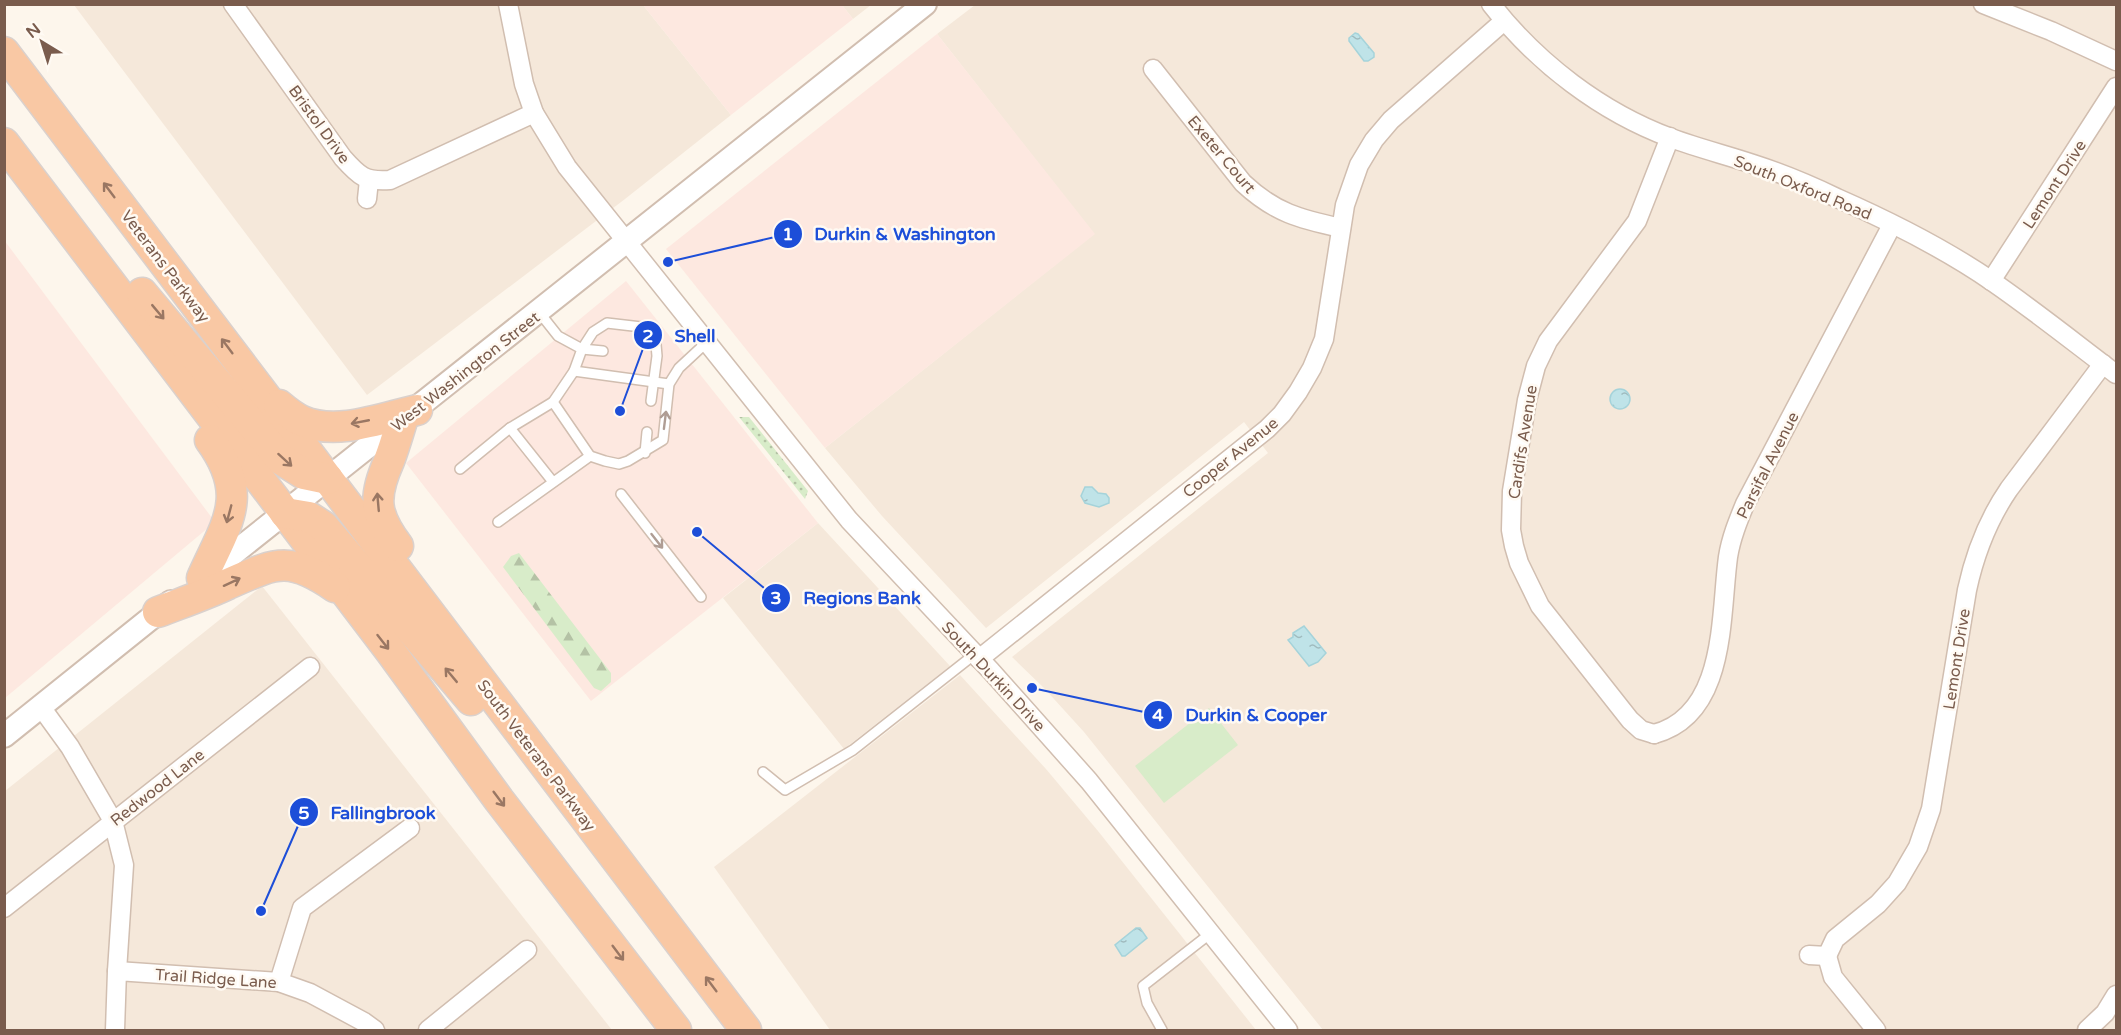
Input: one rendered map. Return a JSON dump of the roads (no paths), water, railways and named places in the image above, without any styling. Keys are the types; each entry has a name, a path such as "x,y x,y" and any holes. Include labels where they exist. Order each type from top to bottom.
{"highway":[{"name":"Veterans Parkway","path":"4,52 328,479"},
{"path":"12,152 499,800 676,1030"},
{"path":"12,152 85,225 282,459 304,474 328,479"},
{"path":"110,282 127,329 222,457 230,476 233,494 228,520 202,578"},
{"path":"262,393 304,421 328,427 410,415"},
{"path":"410,415 377,493 381,520 493,672 518,729"},
{"name":"South Veterans Parkway","path":"328,479 746,1030"},
{"path":"285,513 309,517 329,532 541,784 642,893"},
{"path":"158,612 261,569 281,565 305,569 347,596"}],"street":[{"name":"Bristol Drive","path":"233,4 344,158 356,172 369,180"},
{"name":"South Durkin Drive","path":"508,4 524,84 534,112 567,167 849,520 1089,781 1288,1030"},
{"name":"West Washington Street","path":"4,736 925,4"},
{"name":"South Oxford Road","path":"1491,4 1504,21 1559,73 1611,109 1670,137 1756,165 1837,197 1892,225 1991,281 2110,369"},
{"path":"1983,4 2051,31 2116,62"},
{"name":"Cooper Avenue","path":"977,657 1267,429 1282,414 1299,392 1324,339 1341,228 1351,184 1359,165 1374,140 1391,120 1504,21"},
{"name":"Exeter Court","path":"1153,69 1243,183 1259,198 1296,217 1341,228"},
{"name":"Lemont Drive","path":"1991,281 2116,87"},
{"path":"367,199 369,180 390,180 534,112"},
{"name":"Cardifs Avenue","path":"1653,742 1630,720 1540,606 1519,563 1514,546 1512,491 1527,400 1536,366 1548,341 1637,220 1670,137"},
{"name":"Parsifal Avenue","path":"1653,742 1676,726 1695,708 1708,687 1721,626 1729,555 1735,528 1745,504 1892,225"},
{"name":"Lemont Drive","path":"1876,1030 1818,956 1834,939 1878,904 1897,882 1918,847 1931,809 1967,590 1984,532 1995,509 2009,489 2110,369"},
{"name":"Redwood Lane","path":"4,908 310,666"},
{"path":"41,707 70,747 113,821 124,865 115,1030"},
{"path":"279,982 302,908 410,828"},
{"path":"428,1030 526,950"},
{"name":"Trail Ridge Lane","path":"117,971 279,982 310,993 375,1030"},
{"path":"2087,1030 2105,1013 2116,995"}],"lane":[{"path":"539,312 558,336 582,349 603,351"},
{"path":"460,469 510,429 553,402 574,371 582,349 593,332 611,322 650,328 655,333 652,356 654,382 651,401"},
{"path":"553,402 590,456 620,464 645,453 663,440 669,384 679,368 707,342"},
{"path":"574,371 669,384"},
{"path":"510,429 553,482"},
{"path":"645,453 647,432"},
{"path":"498,522 590,456"},
{"path":"621,494 701,597"},
{"path":"763,772 785,790 853,750 977,657"},
{"path":"1162,1030 1147,1003 1143,986 1211,933"}],"water":[{"path":"1355,33 1374,53 1374,57 1368,61 1364,61 1349,41"},
{"path":"1620,389 1627,392 1630,399 1627,406 1620,409 1613,406 1610,399 1613,392"},
{"path":"1085,487 1092,487 1098,493 1106,494 1109,503 1099,507 1085,503 1081,496"},
{"path":"1304,626 1326,653 1318,662 1309,666 1288,640 1293,637 1293,633"},
{"path":"1136,928 1140,928 1147,938 1122,956 1115,945"}],"place":[{"name":"Durkin & Washington","path":"668,262"},
{"name":"Shell","path":"620,411"},
{"name":"Regions Bank","path":"697,532"},
{"name":"Durkin & Cooper","path":"1032,688"},
{"name":"Fallingbrook","path":"261,911"}]}
